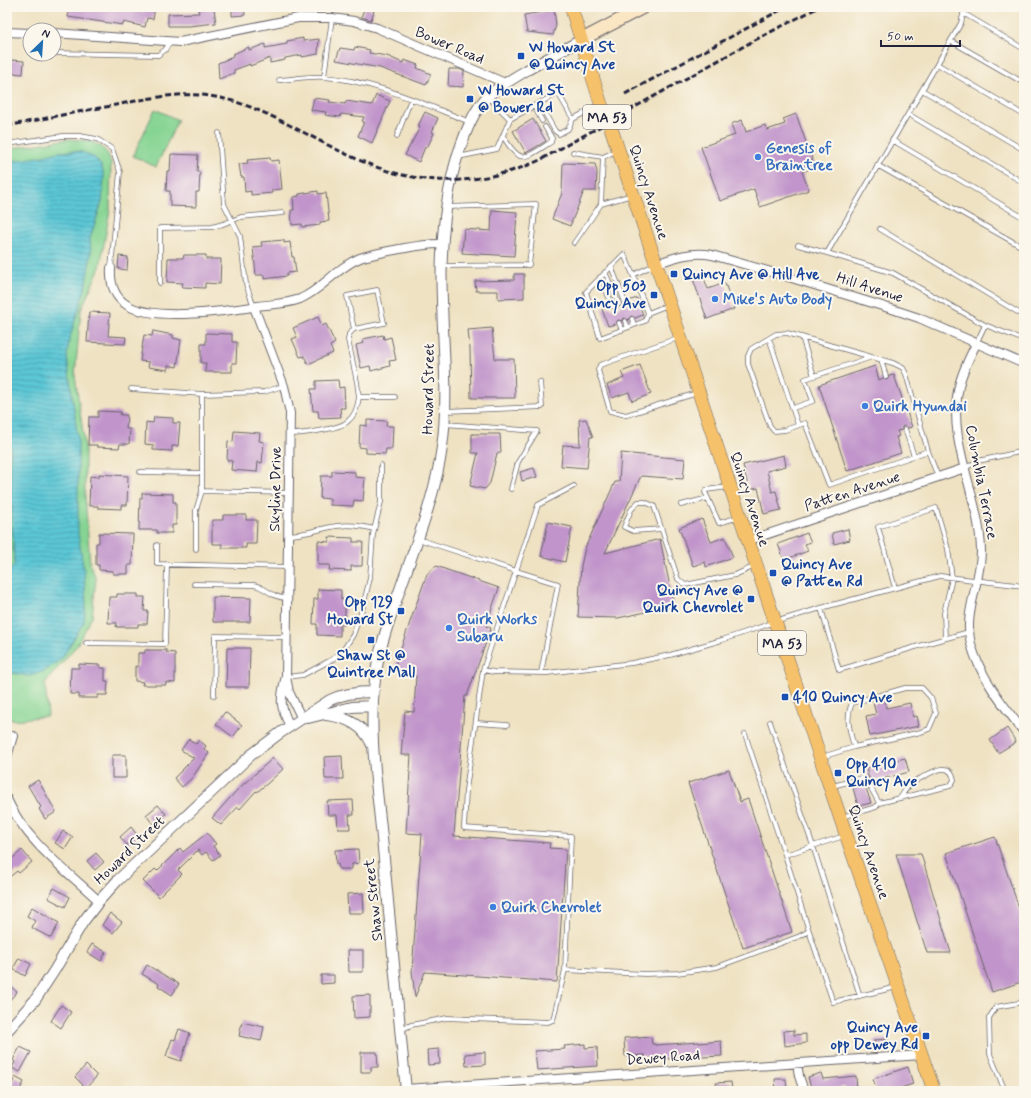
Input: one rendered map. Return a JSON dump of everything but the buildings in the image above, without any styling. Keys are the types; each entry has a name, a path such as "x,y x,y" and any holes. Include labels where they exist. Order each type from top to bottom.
{"main road":[{"name":"Quincy Avenue","path":"572,7 601,104 609,122 747,541 934,1091"},
{"path":"581,40 644,7"}],"street":[{"name":"Bower Road","path":"62,33 170,42 189,41 298,18 332,18 354,21 377,28 505,83"},
{"path":"7,32 22,33"},
{"name":"Howard Street","path":"302,719 352,707 373,706 373,692 385,636 436,481 446,411 442,301 443,244 447,207 457,157 470,123 480,106 488,97 505,83 581,40"},
{"path":"111,268 112,283 116,294 123,302 137,309 188,314 289,302 302,298 321,286 348,264 360,258 420,245 443,244"},
{"name":"Hill Avenue","path":"656,264 688,254 712,255 873,302 919,318 1024,364"},
{"name":"Skyline Drive","path":"254,307 284,386 289,406 290,434 286,677 289,692 302,719"},
{"name":"Columbia Terrace","path":"976,344 961,379 956,403 957,428 965,468 977,513 979,530 980,558 978,580 970,616 969,632 974,652 984,674 997,697 1024,732"},
{"name":"Patten Avenue","path":"747,541 965,468"},
{"name":"Skyline Drive","path":"286,677 281,705 290,726"},
{"name":"Howard Street","path":"7,1031 22,1016 38,995 78,930 99,901 118,880 237,768 260,748 325,702 335,697 353,693 373,692"},
{"name":"Shaw Street","path":"373,706 374,750 406,1090"},
{"path":"322,714 338,717 350,721 358,726 368,737 374,750"},
{"path":"7,757 13,736"},
{"path":"7,799 21,824 37,843 99,901"},
{"name":"Dewey Road","path":"406,1090 922,1055"},
{"path":"797,1063 799,1076 804,1091"}],"lane":[{"path":"827,253 877,165 951,41 961,23 965,7"},
{"path":"963,13 1024,49"},
{"path":"324,77 332,18"},
{"path":"951,41 1024,83"},
{"path":"62,53 158,55 165,50 170,42"},
{"path":"937,64 1024,114"},
{"path":"279,80 324,77 365,84 411,99 470,123"},
{"path":"922,90 1024,150"},
{"path":"457,157 497,149 510,118 558,93 573,119"},
{"path":"488,97 510,118"},
{"path":"397,136 411,99"},
{"path":"538,103 555,131 560,134 568,129 573,119 601,104"},
{"path":"534,106 542,121"},
{"path":"908,114 1024,183"},
{"path":"503,136 512,151 519,157 528,157 551,142 552,138 545,126"},
{"path":"549,135 555,131"},
{"path":"219,133 224,204 240,236 246,284 254,307"},
{"path":"7,144 63,136 80,136 97,140 112,149 120,172 111,268"},
{"path":"892,140 1024,218"},
{"path":"573,152 603,157 618,150"},
{"path":"574,243 601,204 603,157"},
{"path":"877,165 1024,248"},
{"path":"601,204 632,195"},
{"path":"442,266 529,265 536,204 447,207"},
{"path":"160,283 160,228 212,226 223,224 245,216 283,213"},
{"path":"880,229 1024,316"},
{"path":"798,245 893,273 985,325 1024,340"},
{"path":"624,254 633,275 648,313 645,321 600,338 586,292 624,254"},
{"path":"633,275 656,264"},
{"path":"611,266 626,302"},
{"path":"605,272 619,304"},
{"path":"600,277 612,306"},
{"path":"290,434 306,433 344,424 350,419 356,410 359,397 348,340 349,334 354,329 384,323 377,290 347,296 354,329"},
{"path":"648,313 670,305"},
{"path":"632,319 634,325"},
{"path":"625,321 628,328"},
{"path":"619,323 622,330"},
{"path":"976,344 985,325"},
{"path":"928,451 829,486 805,423 785,430 774,431 770,426 748,364 748,356 751,349 776,334 787,333 881,359 894,363 903,368 928,451 939,477"},
{"path":"802,337 814,376"},
{"path":"680,338 600,365 598,370 610,411 626,415 698,392"},
{"path":"769,338 798,425"},
{"path":"793,408 813,401 805,380 872,357"},
{"path":"881,359 886,377"},
{"path":"446,411 542,408 540,382"},
{"path":"131,389 202,394 264,392 284,386"},
{"path":"196,549 196,510 202,491 202,394"},
{"path":"359,397 395,397"},
{"path":"445,424 537,430 518,462 511,489"},
{"path":"905,429 914,456"},
{"path":"965,468 978,461 1024,451"},
{"path":"286,677 303,675 333,659 344,650 350,640 359,619 369,586 374,529 381,502 381,465"},
{"path":"140,472 202,473"},
{"path":"400,1030 411,1025 447,1018 548,1022 553,1020 565,970 571,836 464,828 466,790 483,670 538,505 574,486"},
{"path":"729,487 706,490 705,492 720,523 739,517"},
{"path":"202,491 289,493"},
{"path":"680,505 708,498"},
{"path":"662,529 633,532 624,527 631,510 638,502 645,502 654,506 662,529 678,579 685,585 734,575 756,566"},
{"path":"895,588 878,527 936,508 948,549 952,578 944,613 945,638"},
{"path":"288,535 304,534 335,526 374,529"},
{"path":"417,539 558,584 541,672"},
{"path":"157,545 157,564 288,567"},
{"path":"86,643 166,644 167,564"},
{"path":"483,670 494,672 541,672 632,663 670,655 821,608 940,576 1024,586"},
{"path":"194,584 254,586 261,588 277,597 287,598"},
{"path":"821,608 839,670 969,632"},
{"path":"214,695 215,636 286,637"},
{"path":"820,758 854,747 929,729 936,713 931,698 922,688 905,688 852,703 848,711 847,720 854,747"},
{"path":"770,722 813,846 860,996"},
{"path":"476,723 507,725"},
{"path":"745,734 833,1002 898,986"},
{"path":"840,817 876,807 879,803 900,798 950,786 954,780 953,775 949,770 937,770 910,785 900,798"},
{"path":"830,787 862,778 866,779 879,803"},
{"path":"785,855 846,835"},
{"path":"565,970 645,974 677,973 717,967 800,936 809,931"},
{"path":"1005,1091 990,1054 989,1018 996,1007 1024,1002"}],"green space":[{"path":"155,109 178,120 156,167 133,156"},
{"path":"68,139 90,141 102,147 108,154 111,163 110,210 100,267 81,310 75,375 85,447 85,495 90,563 96,579 92,617 77,645 45,683 48,716 15,720 7,718 7,149"}],"water":[{"path":"59,152 82,152 95,158 102,167 104,177 102,202 90,238 91,254 85,289 69,340 67,357 78,439 78,534 84,572 86,602 84,622 62,658 45,671 29,676 7,672 7,575 14,565 10,467 11,449 7,427 7,162"}],"railway":[{"path":"625,94 786,7"},
{"path":"7,126 155,98 178,95 201,95 227,99 240,103 276,118 350,156 371,165 402,175 442,180 482,178 502,174 540,160 755,40 819,7"}],"place":[{"name":"W Howard St @ Quincy Ave","path":"521,56"},
{"name":"W Howard St @ Bower Rd","path":"470,99"},
{"name":"Genesis of Braintree","path":"758,157"},
{"name":"Quincy Ave @ Hill Ave","path":"674,274"},
{"name":"Opp 503 Quincy Ave","path":"654,295"},
{"name":"Mike's Auto Body","path":"715,299"},
{"name":"Quirk Hyundai","path":"865,406"},
{"name":"Quincy Ave @ Patten Rd","path":"773,573"},
{"name":"Quincy Ave @ Quirk Chevrolet","path":"751,599"},
{"name":"Opp 129 Howard St","path":"401,611"},
{"name":"Quirk Works Subaru","path":"449,628"},
{"name":"Shaw St @ Quintree Mall","path":"371,640"},
{"name":"410 Quincy Ave","path":"785,697"},
{"name":"Opp 410 Quincy Ave","path":"838,773"},
{"name":"Quirk Chevrolet","path":"493,907"},
{"name":"Quincy Ave opp Dewey Rd","path":"926,1036"}]}
